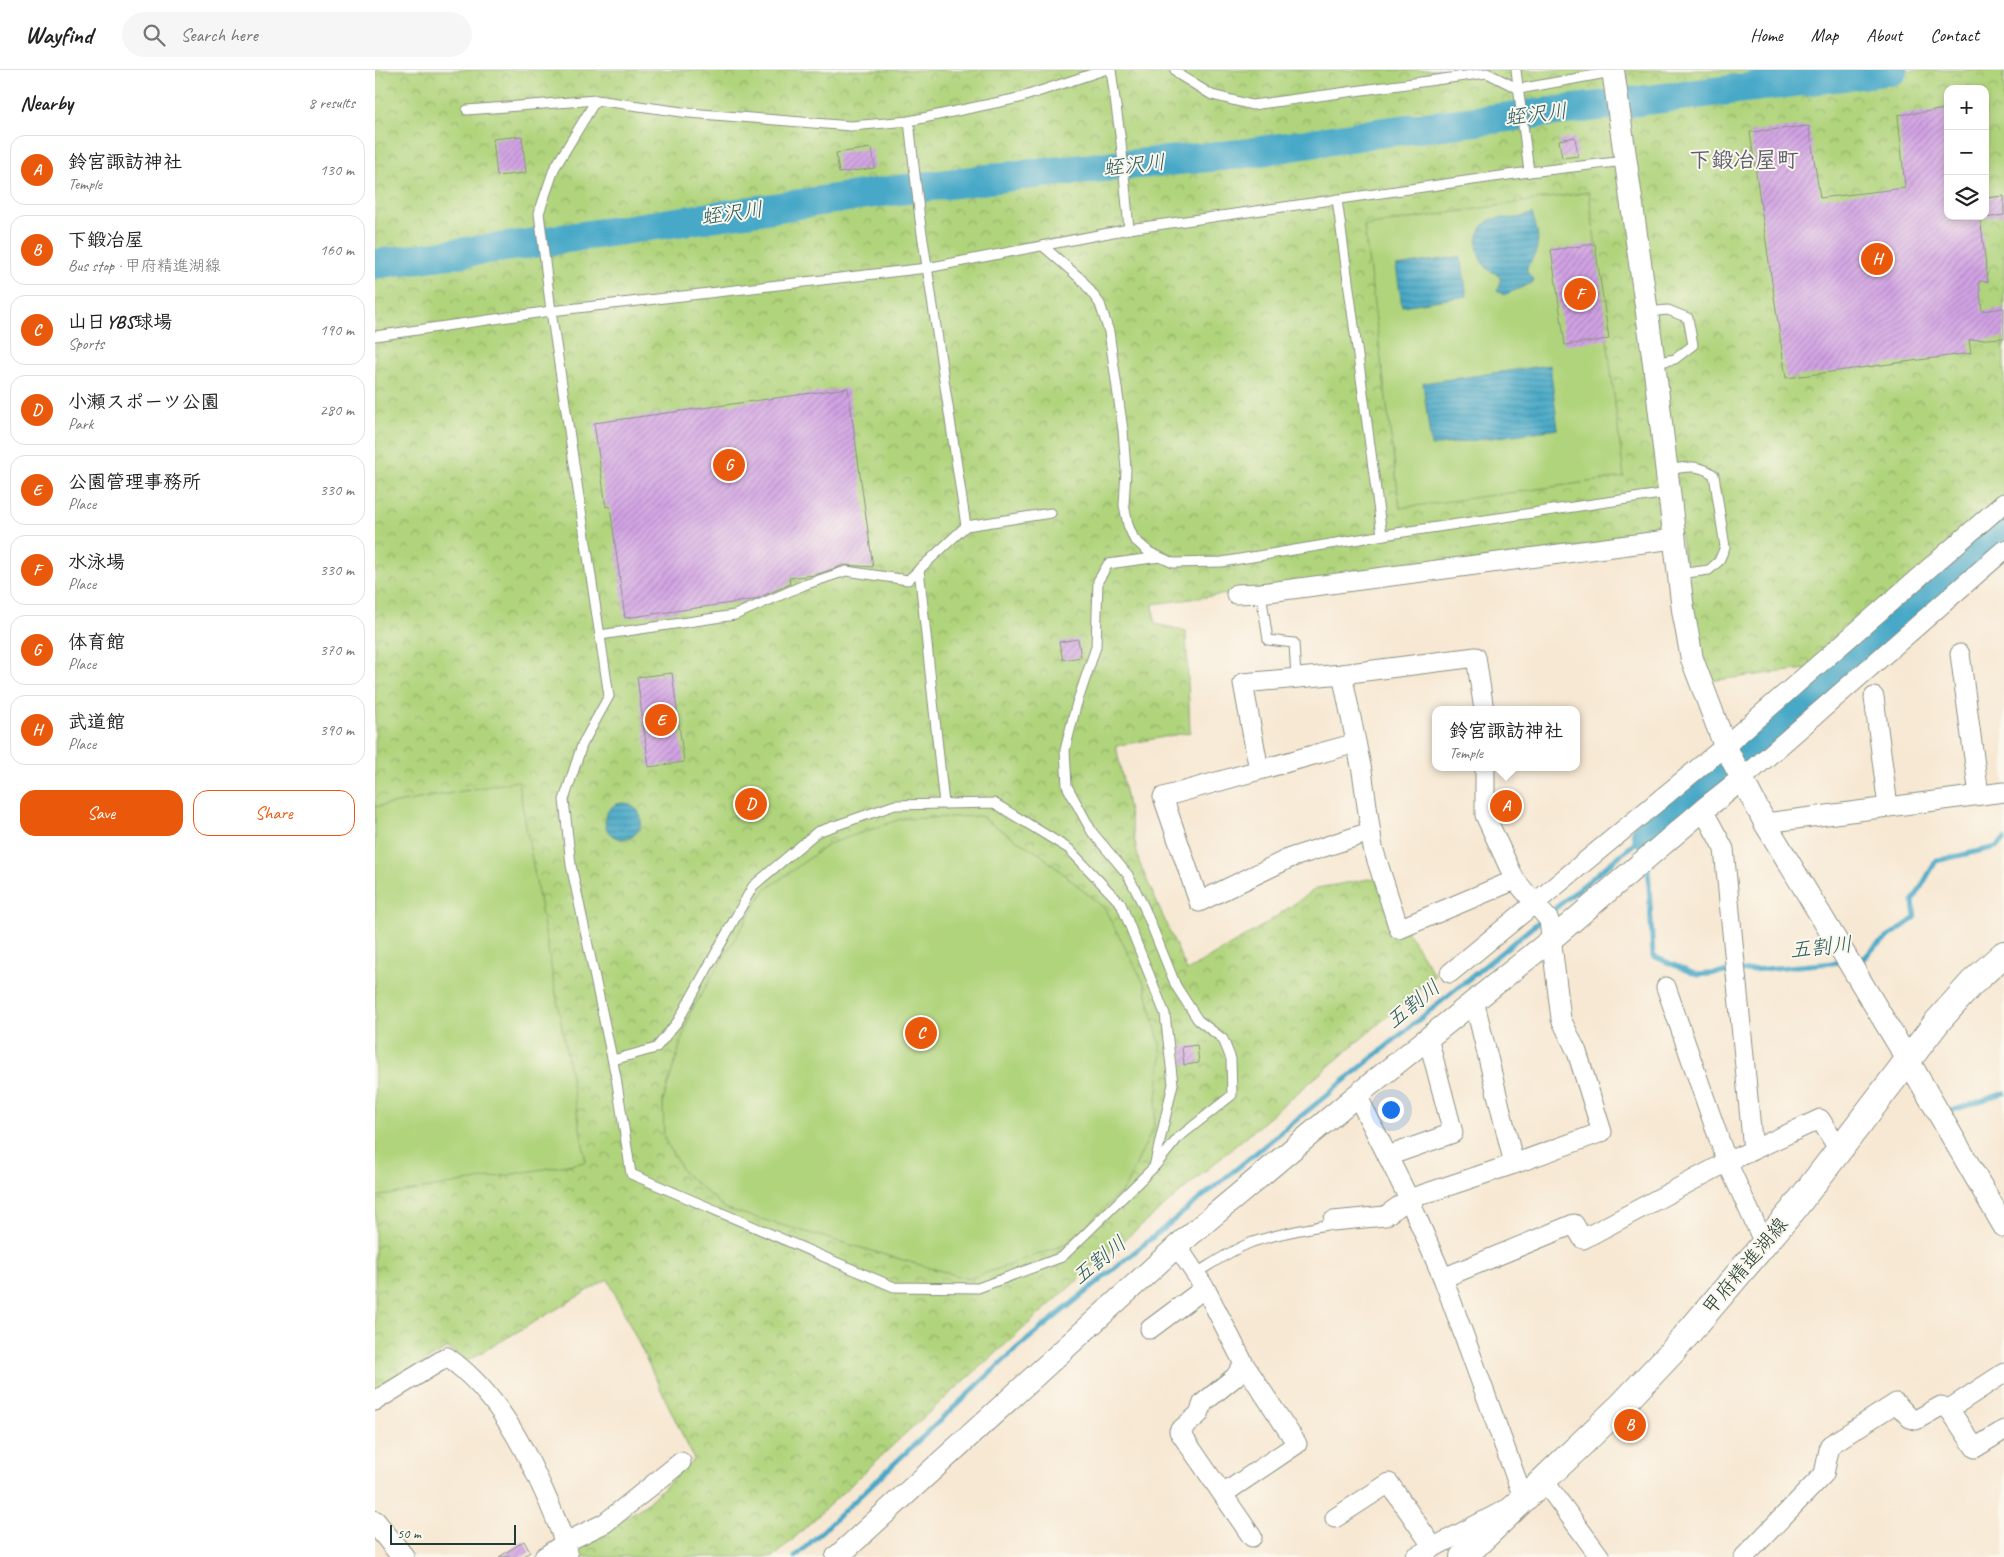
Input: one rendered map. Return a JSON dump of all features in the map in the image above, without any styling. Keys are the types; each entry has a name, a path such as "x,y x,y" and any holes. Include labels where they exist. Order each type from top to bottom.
{"main road":[{"name":"甲府精進湖線","path":"1463,1557 1621,1406 1673,1351 1764,1244 1839,1150 1937,1021 1972,983 2004,954"}],"street":[{"path":"1617,74 1626,161 1654,363 1668,493 1691,659 1726,748 1765,823 1908,1060 2004,1226"},
{"path":"837,1557 1177,1246 1473,1000 1544,917 1726,748 2000,514"},
{"path":"1236,594 1261,593 1674,539"},
{"path":"1451,973 1544,917 1638,866 1740,775 2004,550"},
{"path":"1960,654 1979,795"},
{"path":"1259,770 1243,683 1342,674 1476,657 1483,706"},
{"path":"1342,674 1356,743 1373,848 1399,930 1515,880"},
{"path":"1874,697 1888,807"},
{"path":"1356,743 1163,797 1199,902 1290,858 1370,832"},
{"path":"1333,1221 1385,1216 1409,1199 1602,1132 1577,1052 1561,1019 1544,917 1515,880 1485,815 1485,771"},
{"path":"1765,823 2004,792"},
{"path":"1703,810 1723,850 1753,1150"},
{"path":"1666,987 1727,1162 1764,1244"},
{"path":"1473,1000 1514,1164"},
{"path":"1387,1156 1453,1133 1428,1038"},
{"path":"1357,1095 1409,1199 1443,1278 1524,1500 1415,1557"},
{"path":"1443,1278 1574,1224 1583,1239 1727,1162 1820,1119 1839,1150"},
{"path":"1177,1246 1200,1281 1243,1364 1297,1444 1223,1494"},
{"path":"1150,1329 1200,1281"},
{"path":"375,1401 447,1357 466,1371 503,1412 535,1470 567,1550"},
{"path":"1243,1364 1235,1377 1203,1403 1199,1414 1179,1431 1252,1538"},
{"path":"1949,1408 2004,1373"},
{"path":"1744,1557 1823,1474 1830,1445 1896,1402 1910,1418 1916,1420 1941,1406 1949,1408 1975,1448 2004,1430"},
{"path":"543,1557 567,1550 605,1523 681,1462"},
{"path":"1544,1481 1600,1557"},
{"path":"1335,1518 1389,1482 1433,1547"},
{"path":"375,1522 403,1557"}],"lane":[{"path":"467,110 597,100 689,113 851,126 909,121 1019,98 1104,70"},
{"path":"1111,70 1121,142 1129,229"},
{"path":"1175,70 1181,76 1212,95 1252,105 1487,73 1519,89 1617,74"},
{"path":"1516,70 1527,140 1529,172"},
{"path":"597,100 554,169 539,213 551,311 609,696 582,745 564,800 571,865 613,1060 631,1174 894,1287 978,1288 1062,1257 1154,1167 1179,1138 1232,1095 1231,1058 1223,1039 1197,1020 1176,986 1144,907 1128,875 1092,832 1067,786 1065,750 1076,706 1096,646 1098,581 1108,564 1160,557"},
{"path":"909,121 920,220 966,526"},
{"path":"375,336 551,311 927,268 1129,229 1529,172 1626,161"},
{"path":"1337,199 1382,535"},
{"path":"1043,246 1082,280 1099,304 1109,332 1123,430 1126,470 1124,505 1128,525 1134,539 1149,552 1173,563 1222,562 1382,535 1668,493"},
{"path":"1647,312 1668,310 1688,318 1693,345 1675,358 1654,363"},
{"path":"1667,470 1694,465 1707,469 1714,475 1725,547 1719,561 1709,570 1679,574"},
{"path":"600,635 735,615 803,585 846,572 907,580 966,526 1051,513"},
{"path":"919,569 944,804"},
{"path":"1261,593 1267,640 1294,643 1296,678"},
{"path":"613,1060 656,1048 678,1021 753,886 817,832 895,804 994,803 1069,849 1121,904 1165,1014 1173,1084 1154,1167"},
{"path":"1200,1281 1232,1251 1280,1234 1333,1221"}],"green space":[{"path":"375,70 2004,70 2004,497 1814,668 1708,681 1700,652 1680,533 1153,604 1155,624 1186,631 1190,732 1116,746 1139,862 1187,971 1264,925 1317,888 1375,878 1435,976 1090,1269 907,1432 774,1557 565,1557 645,1505 694,1459 608,1279 467,1361 448,1348 375,1392"},
{"path":"1589,192 1624,477 1400,508 1364,226"},
{"path":"518,781 586,1162 375,1197 375,807"},
{"path":"979,816 1041,855 1104,908 1144,983 1162,1052 1154,1126 1125,1188 1067,1244 969,1279 726,1209 683,1172 664,1138 663,1101 690,1013 764,891 829,844 901,819"}],"water":[{"path":"1532,213 1538,241 1535,253 1527,267 1527,272 1534,280 1532,283 1504,295 1497,291 1500,281 1499,276 1484,265 1478,253 1477,240 1479,233 1482,227 1490,220 1517,218"},
{"path":"1461,256 1467,296 1402,306 1396,266"},
{"path":"1550,365 1558,429 1431,446 1423,383"},
{"path":"623,803 635,809 641,821 635,833 623,839 611,833 605,821 611,809"}],"building":[{"path":"1944,109 1944,220 1980,220 1988,282 1979,281 1982,311 2004,308 2004,338 1969,340 1971,353 1786,378 1750,132 1809,126 1820,198 1905,188 1898,115"},
{"path":"522,136 526,173 497,176 493,139"},
{"path":"1575,137 1578,156 1562,158 1559,140"},
{"path":"872,148 875,168 839,173 836,153"},
{"path":"2004,196 2004,215 1989,217 1989,198"},
{"path":"1595,244 1609,339 1565,345 1551,250"},
{"path":"848,388 873,567 844,565 815,575 789,578 790,584 753,600 625,618 610,506 606,507 594,423"},
{"path":"1078,639 1081,657 1063,660 1059,642"},
{"path":"672,673 684,762 649,767 637,677"},
{"path":"1197,1045 1199,1063 1184,1065 1182,1047"},
{"path":"524,1541 530,1552 522,1557 499,1557"}],"waterway":[{"name":"蛭沢川","path":"375,264 527,244 882,192 1021,175 1241,154 1377,133 1893,70"},
{"path":"1646,834 2004,532"},
{"name":"五割川","path":"795,1557 1016,1349 1646,834 1647,848"},
{"name":"五割川","path":"1856,961 1862,960 1876,946 1915,918 1913,901 1936,861 1996,847 2004,839"},
{"name":"五割川","path":"1648,866 1653,956 1697,975 1843,962"},
{"name":"五割川","path":"1945,1113 2004,1093"}],"place":[{"name":"武道館","path":"1877,259"},
{"name":"水泳場","path":"1580,294"},
{"name":"体育館","path":"729,465"},
{"name":"公園管理事務所","path":"661,720"},
{"name":"小瀬スポーツ公園","path":"751,804"},
{"name":"鈴宮諏訪神社","path":"1506,806"},
{"name":"山日YBS球場","path":"921,1033"},
{"name":"下鍛冶屋","path":"1630,1425"}],"district":[{"name":"下鍛冶屋町","path":"1744,160"}]}
